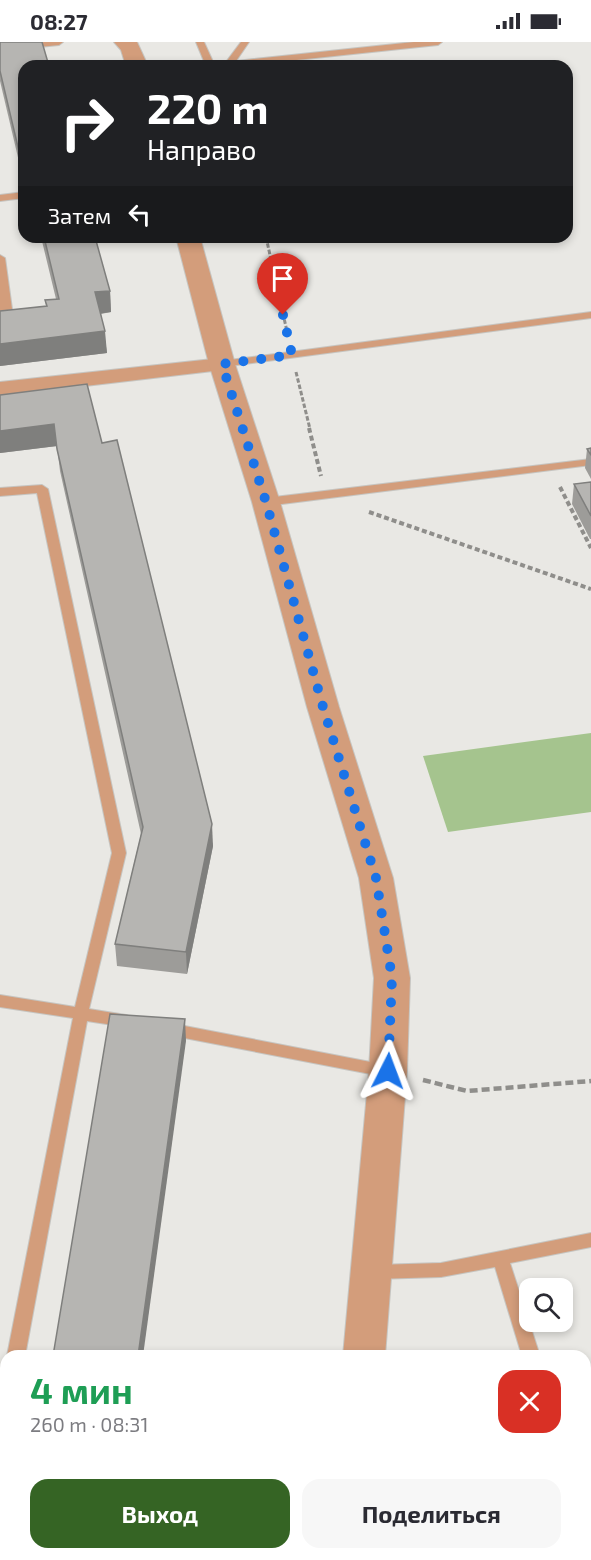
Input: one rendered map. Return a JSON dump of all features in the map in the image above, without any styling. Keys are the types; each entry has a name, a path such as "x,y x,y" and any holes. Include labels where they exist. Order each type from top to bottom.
{"street":[{"path":"125,42 131,48 135,60"},
{"path":"190,243 222,364 266,502 323,707 376,878 392,978 388,1071 364,1350"},
{"path":"0,389 222,364"}],"lane":[{"path":"0,48 59,42"},
{"path":"200,42 208,60"},
{"path":"232,60 245,42"},
{"path":"274,60 438,42"},
{"path":"0,198 18,196"},
{"path":"0,258 7,309 0,310"},
{"path":"222,364 591,315"},
{"path":"266,502 591,462"},
{"path":"0,492 42,489 119,853 81,1013 17,1350"},
{"path":"0,1001 81,1013 388,1071"},
{"path":"370,1272 441,1270 591,1240"},
{"path":"500,1257 529,1350"}],"path":[{"path":"267,243 292,355"},
{"path":"550,468 591,548"},
{"path":"388,1071 467,1091 591,1081"}],"green space":[{"path":"591,733 591,812 448,832 423,756"}],"building":[{"path":"0,42 42,42 47,60 18,60 18,147 0,71"},
{"path":"45,243 97,243 110,291 95,292 105,331 0,344 0,311 47,306 45,300 59,299"},
{"path":"87,384 102,443 117,440 212,824 186,952 115,944 143,827 57,449 54,424 0,431 0,395"},
{"path":"591,482 591,516 574,484"},
{"path":"110,1014 185,1019 139,1350 54,1350"}],"route":[{"path":"283,315 292,355 222,364 266,502 323,707 376,878 392,978 388,1071"}]}
